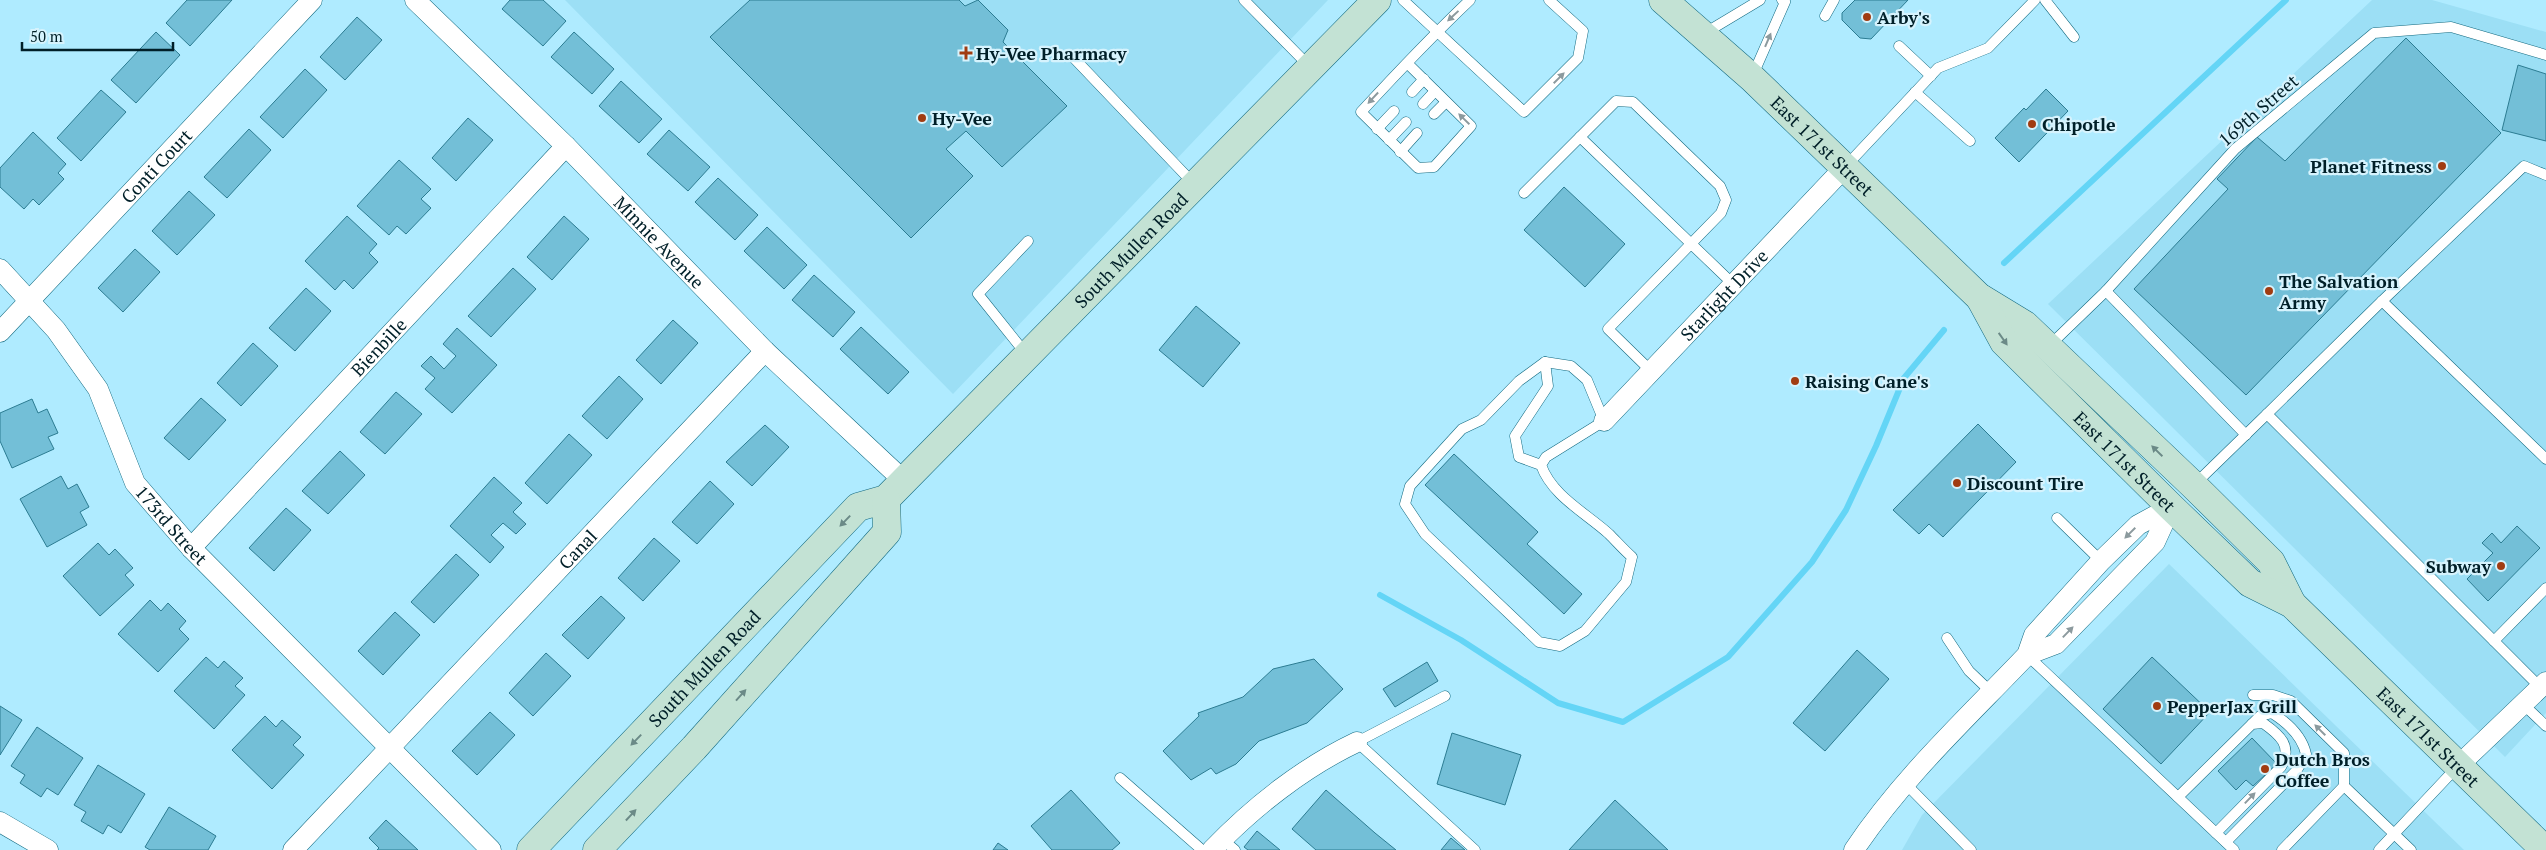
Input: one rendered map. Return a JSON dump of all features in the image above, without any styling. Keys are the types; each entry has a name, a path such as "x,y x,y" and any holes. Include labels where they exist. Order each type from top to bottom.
{"main road":[{"name":"South Mullen Road","path":"531,850 858,507 895,490 1029,357 1377,0"},
{"name":"East 171st Street","path":"1663,0 1752,78 1979,297 2025,325 2193,485 2271,562 2292,604"},
{"name":"East 171st Street","path":"1979,297 2004,342 2171,507 2250,583 2292,604 2546,850"},
{"path":"2034,371 2072,393 2156,475 2170,484 2193,485"},
{"path":"597,850 694,748 887,532 895,490"}],"street":[{"name":"Conti Court","path":"0,332 312,0"},
{"name":"Minnie Avenue","path":"415,0 566,146 765,351 895,490"},
{"name":"Bienbille","path":"191,548 566,146"},
{"name":"Starlight Drive","path":"1604,421 1844,168"},
{"name":"173rd Street","path":"0,269 56,330 98,389 135,483 191,548 491,850"},
{"name":"Canal","path":"390,749 765,351"},
{"path":"1854,850 1873,822 1905,783 2027,655 2034,635 2102,561 2138,525 2171,507"},
{"path":"2027,655 2056,644 2155,542 2171,507"},
{"path":"2458,766 2543,685"},
{"path":"1223,846 1264,802 1331,754 1358,742"},
{"path":"294,850 390,749"},
{"path":"0,822 48,850"}],"lane":[{"path":"1244,0 1312,68"},
{"path":"1403,0 1436,33 1524,112 1578,58 1583,31 1549,0"},
{"path":"1407,63 1471,126 1434,167 1418,168 1360,112 1407,63 1436,33 1470,0"},
{"path":"1702,35 1760,0"},
{"path":"1825,16 1834,0"},
{"path":"1844,168 1938,68 1988,48 2035,0"},
{"path":"2045,0 2074,38"},
{"path":"1752,78 1784,1"},
{"name":"169th Street","path":"2048,347 2106,291 2235,149 2374,33 2451,27 2546,55"},
{"path":"1899,46 1931,76"},
{"path":"1071,55 1196,185"},
{"path":"1412,92 1424,80"},
{"path":"1423,104 1435,91"},
{"path":"1915,92 1970,141"},
{"path":"1524,193 1616,100 1633,102 1720,186 1726,200 1721,213 1608,329 1651,371"},
{"path":"1434,114 1446,102"},
{"path":"1377,129 1394,111"},
{"path":"1389,140 1406,122"},
{"path":"1400,152 1417,133"},
{"path":"1580,137 1733,284"},
{"path":"2193,485 2524,166 2546,175"},
{"path":"1028,241 978,294 1029,357"},
{"path":"2106,291 2246,435"},
{"path":"2382,301 2546,460"},
{"path":"1541,465 1519,457 1515,436 1548,386 1545,362"},
{"path":"1545,362 1572,366 1587,380 1604,421 1546,456 1541,465 1545,477 1632,557 1626,582 1585,630 1560,646 1539,642 1424,534 1405,504 1410,486 1462,429 1481,420 1519,380 1545,362"},
{"path":"2267,414 2494,641 2543,685"},
{"path":"2057,518 2102,561"},
{"path":"2494,641 2546,588"},
{"path":"1947,638 1970,671 1991,692"},
{"path":"2027,655 2234,850"},
{"path":"2253,695 2273,695 2291,700 2344,753 2344,786 2282,850"},
{"path":"1445,696 1358,742 1475,850"},
{"path":"2524,704 2546,726"},
{"path":"2178,797 2260,716 2272,713 2285,721 2303,742 2306,754 2297,770 2226,842"},
{"path":"2216,833 2281,766 2287,756 2285,745 2274,730 2263,723 2252,724"},
{"path":"2379,850 2458,766"},
{"path":"1120,778 1202,850"},
{"path":"1905,783 1971,850"},
{"path":"2344,786 2412,850"}],"shaded area":[{"path":"565,0 1328,0 953,394"},
{"path":"2372,0 2432,0 2546,32 2546,713 2505,757 2048,304"},
{"path":"2169,564 2464,850 1902,850 1922,815"}],"building":[{"path":"187,0 232,0 190,46 166,23"},
{"path":"510,0 543,0 566,21 543,46 502,9"},
{"name":"Hy-Vee","path":"750,0 959,0 965,6 978,0 1008,30 1003,42 1067,106 1002,167 966,131 946,149 973,176 911,238 710,37"},
{"name":"Arby's","path":"1855,0 1908,0 1871,39 1860,38 1842,20 1842,13"},
{"path":"357,17 382,40 345,80 320,57"},
{"path":"156,32 180,55 136,103 111,80"},
{"path":"574,32 614,69 592,94 551,57"},
{"path":"2406,38 2501,133 2246,395 2134,289 2228,189 2217,179 2257,137 2285,161"},
{"path":"2518,65 2546,74 2546,141 2502,130"},
{"path":"305,69 327,90 283,138 260,117"},
{"path":"621,81 662,119 639,143 599,106"},
{"name":"Chipotle","path":"2046,89 2068,111 2019,162 1995,138 2024,108 2026,110"},
{"path":"101,90 126,112 81,161 57,138"},
{"path":"468,118 493,140 456,181 432,158"},
{"path":"249,129 271,150 227,198 204,177"},
{"path":"669,130 710,167 688,191 647,154"},
{"path":"33,132 66,164 58,173 64,179 39,205 33,199 24,209 0,187 0,168"},
{"path":"399,160 431,189 421,199 431,208 406,234 397,226 389,235 357,206"},
{"path":"718,178 758,215 735,240 695,202"},
{"path":"1564,187 1625,244 1585,287 1524,230"},
{"path":"189,191 215,215 177,255 152,231"},
{"path":"347,216 377,244 369,253 378,262 353,289 344,280 335,290 305,261"},
{"path":"564,216 589,239 552,280 527,257"},
{"path":"767,227 807,265 784,289 744,251"},
{"path":"135,249 160,272 123,312 98,288"},
{"path":"513,268 536,289 491,337 468,316"},
{"path":"814,275 855,312 833,337 792,300"},
{"path":"306,288 331,311 295,351 269,328"},
{"path":"1196,306 1240,343 1203,387 1159,350"},
{"path":"673,320 698,343 661,384 636,360"},
{"path":"861,327 909,372 888,394 840,349"},
{"path":"457,328 497,365 452,413 425,389 435,378 421,366 431,356 444,369 456,356 443,344"},
{"path":"253,343 278,366 241,406 217,383"},
{"path":"619,376 643,399 607,439 582,416"},
{"path":"396,392 422,414 385,454 360,432"},
{"path":"201,398 226,420 189,460 164,438"},
{"path":"32,399 38,413 47,409 58,433 48,437 54,449 12,468 0,441 0,413"},
{"path":"1978,424 2016,462 1943,537 1929,524 1919,534 1893,510"},
{"path":"765,425 789,447 752,486 726,462"},
{"path":"569,434 592,455 547,504 525,483"},
{"path":"340,451 365,475 328,514 302,491"},
{"path":"1454,454 1538,532 1527,544 1582,594 1564,614 1425,485"},
{"path":"61,476 68,489 77,484 89,507 80,512 87,525 47,547 20,499"},
{"path":"494,477 522,503 513,512 526,524 516,534 503,523 491,535 504,547 490,563 450,526"},
{"path":"710,481 734,504 697,544 672,522"},
{"path":"286,508 311,530 274,571 249,548"},
{"name":"Subway","path":"2517,526 2540,548 2488,601 2467,579 2493,553 2482,543 2492,533 2501,543"},
{"path":"654,538 680,561 643,601 618,578"},
{"path":"98,543 109,555 115,549 133,568 125,575 134,585 100,616 63,576"},
{"path":"456,554 479,575 434,623 411,602"},
{"path":"601,596 625,618 588,659 562,635"},
{"path":"150,600 161,611 168,603 186,621 179,629 189,639 158,672 118,634"},
{"path":"395,612 420,635 383,675 358,651"},
{"path":"1857,650 1889,679 1825,751 1793,723"},
{"path":"546,653 571,676 533,716 509,693"},
{"path":"206,657 218,668 224,661 243,678 235,686 245,695 214,729 174,691"},
{"path":"2152,657 2210,712 2161,764 2103,709"},
{"path":"1314,659 1343,689 1307,723 1259,741 1236,764 1216,774 1211,768 1191,780 1163,751 1199,716 1198,713 1243,697 1273,669"},
{"path":"1427,662 1438,681 1395,707 1383,689"},
{"path":"0,706 22,720 0,755"},
{"path":"490,712 515,735 477,775 452,751"},
{"path":"265,716 276,727 282,720 301,737 293,745 304,755 272,789 232,750"},
{"path":"37,727 83,758 58,795 47,788 41,797 20,783 25,775 11,766"},
{"path":"1452,733 1521,755 1505,805 1437,784"},
{"path":"2252,738 2277,764 2253,786 2246,780 2236,790 2218,771"},
{"path":"98,765 145,794 121,833 108,825 103,834 81,821 86,812 74,805"},
{"path":"1071,790 1120,843 1112,850 1052,850 1031,826"},
{"path":"1326,790 1396,850 1316,850 1292,829"},
{"path":"1615,800 1668,850 1569,850"},
{"path":"169,807 216,836 208,850 150,850 145,847"},
{"path":"386,820 418,850 377,850 379,848 369,838"},
{"path":"1257,831 1280,850 1248,850 1244,847"},
{"path":"1451,838 1465,850 1441,850"},
{"path":"998,843 1008,850 993,850"}],"waterway":[{"path":"2004,263 2286,0"},
{"path":"1380,595 1461,640 1558,703 1623,722 1728,657 1812,562 1846,510 1876,446 1904,378 1944,330"}],"place":[{"name":"Arby's","path":"1867,17"},
{"name":"Hy-Vee Pharmacy","path":"966,53"},
{"name":"Hy-Vee","path":"922,118"},
{"name":"Chipotle","path":"2032,124"},
{"name":"Planet Fitness","path":"2442,166"},
{"name":"The Salvation Army","path":"2269,291"},
{"name":"Raising Cane's","path":"1795,381"},
{"name":"Discount Tire","path":"1957,483"},
{"name":"Subway","path":"2501,566"},
{"name":"PepperJax Grill","path":"2157,706"},
{"name":"Dutch Bros Coffee","path":"2265,769"}]}
